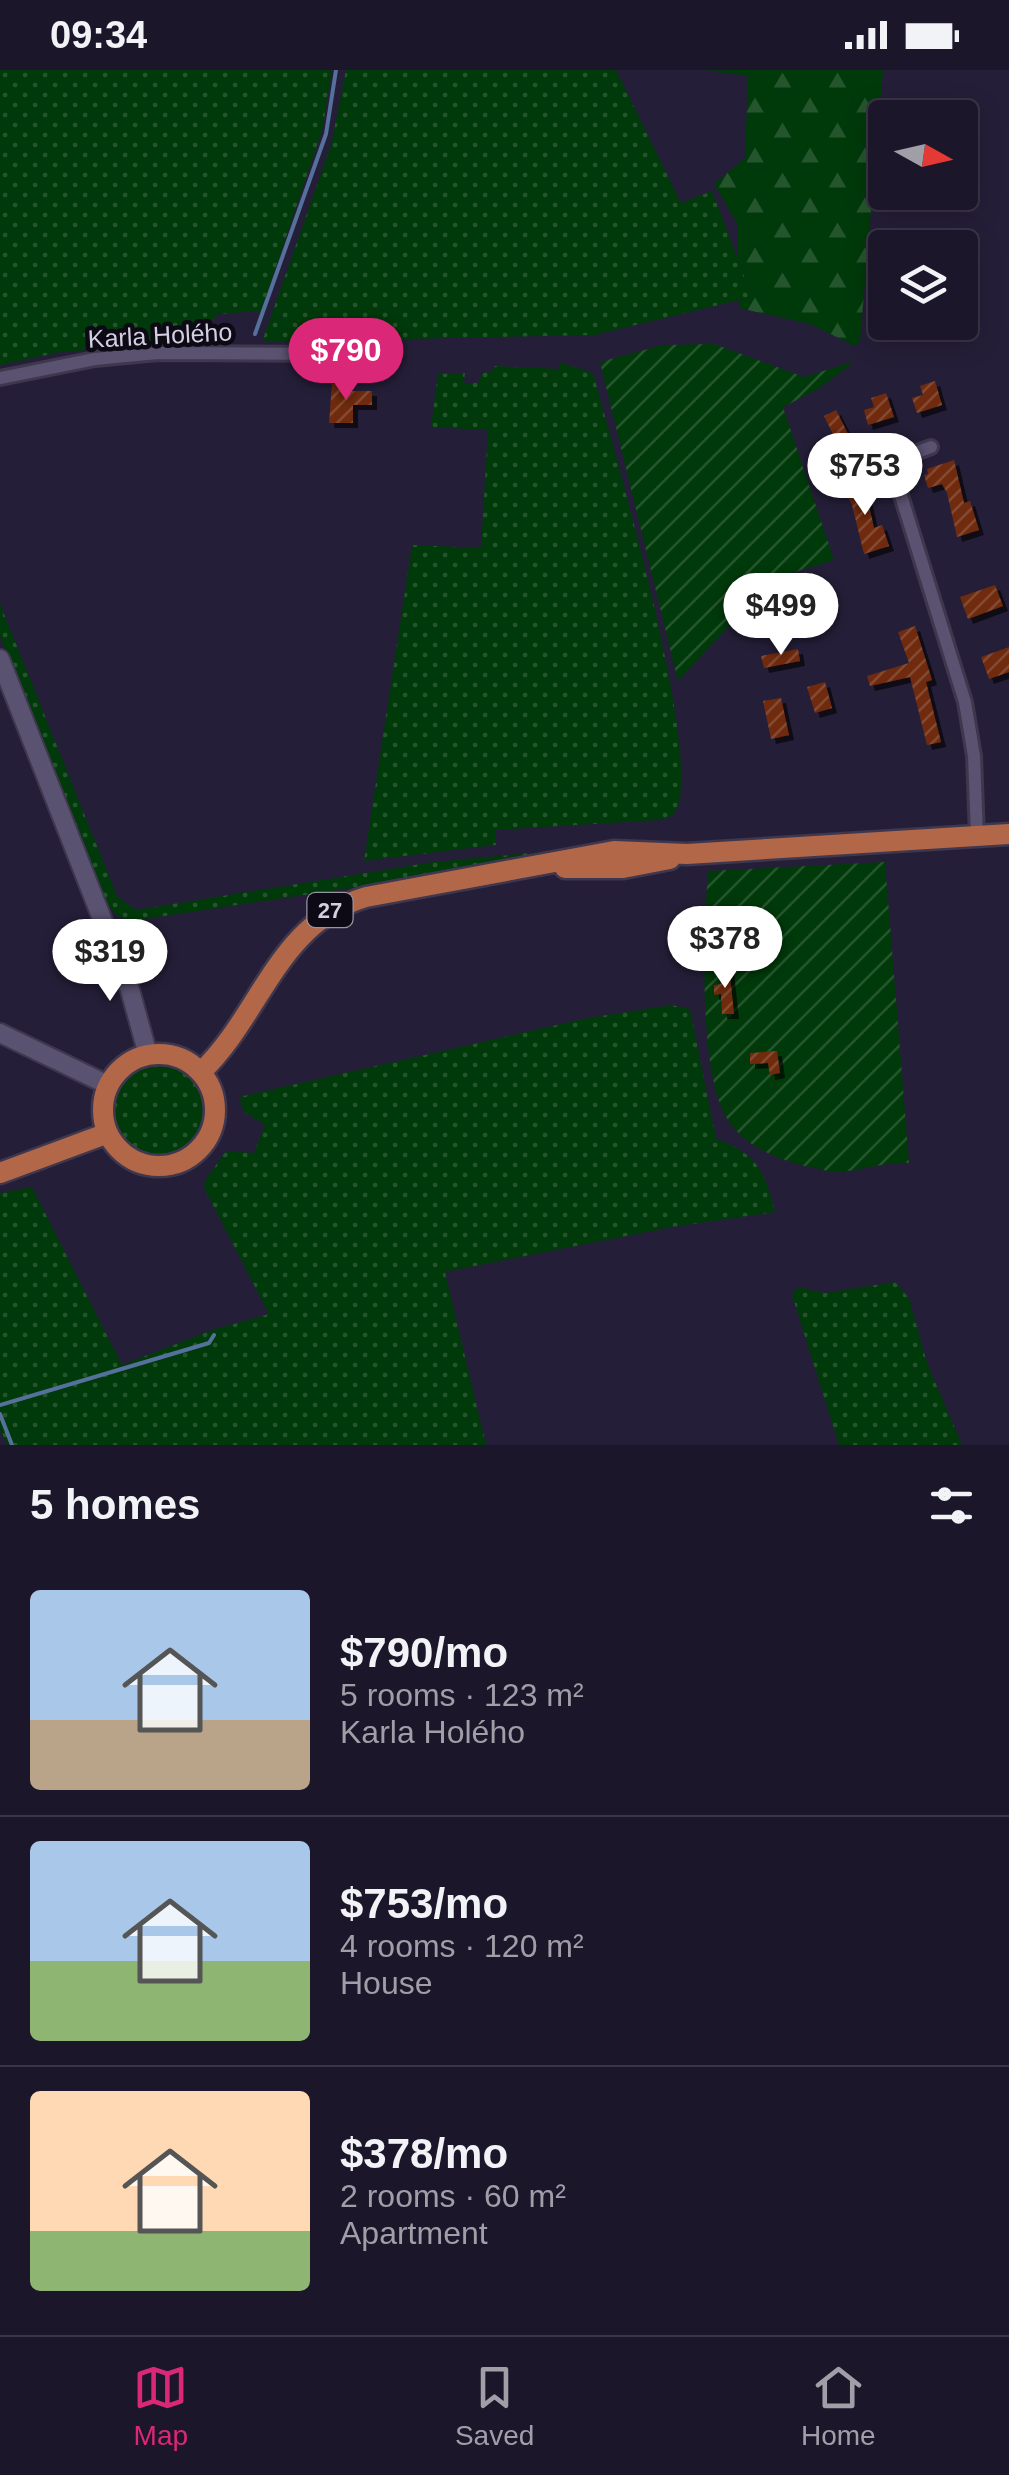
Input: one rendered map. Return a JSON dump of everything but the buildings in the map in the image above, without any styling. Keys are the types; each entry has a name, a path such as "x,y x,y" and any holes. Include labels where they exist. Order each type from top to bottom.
{"main road":[{"path":"0,660 124,973 148,1055"},
{"name":"27","path":"201,1072 237,1031 288,947 328,911 399,888 534,868 623,868 687,854 1009,834"},
{"path":"0,1033 108,1085"},
{"path":"148,1055 176,1056 201,1072 212,1092 214,1121 203,1145 187,1159 162,1166 140,1163 121,1152 108,1133 102,1112 108,1085 124,1066 148,1055"},
{"path":"0,1174 108,1133"}],"street":[{"name":"Karla Holého","path":"0,378 95,358 158,353 324,354"},
{"path":"931,447 900,459 894,473 964,702 976,770 977,836"}],"green space":[{"path":"0,70 332,70 322,131 261,311 218,314 197,341 61,352 0,365"},
{"path":"346,70 616,70 681,203 712,191 752,297 594,335 267,342 263,339 331,145"},
{"path":"706,70 883,70 880,100 868,100 868,210 871,210 860,341 855,346 810,324 739,308 739,300 752,296 738,260 737,223 714,184 745,158 748,76"},
{"path":"714,344 804,377 855,361 820,388 783,407 834,560 772,579 678,681 600,362 663,345"},
{"path":"559,362 593,373 618,464 667,665 681,776 677,808 672,815 659,820 496,830 496,845 364,861 412,545 481,548 488,430 431,427 438,374 465,373 464,383 478,383 482,373 491,372 495,366 559,369"},
{"path":"0,604 117,896 136,910 433,862 585,848 552,858 131,921 117,916 104,900 0,636"},
{"path":"885,862 909,1163 828,1171 759,1149 728,1120 718,1098 711,1069 705,999 708,871"},
{"path":"671,1005 690,1009 716,1139 741,1151 757,1165 775,1212 672,1227 445,1272 486,1445 7,1445 0,1430 0,1193 32,1187 122,1365 212,1330 269,1314 204,1188 226,1151 254,1153 265,1125 244,1112 239,1097 588,1018"},
{"path":"159,1065 191,1078 204,1110 191,1142 159,1155 127,1142 114,1110 127,1078"},
{"path":"895,1282 909,1298 927,1363 962,1445 839,1445 792,1295 798,1287 825,1293"}],"waterway":[{"path":"255,334 326,134 336,70"},
{"path":"0,1405 209,1343 214,1335"},
{"path":"0,1414 12,1445"}]}
